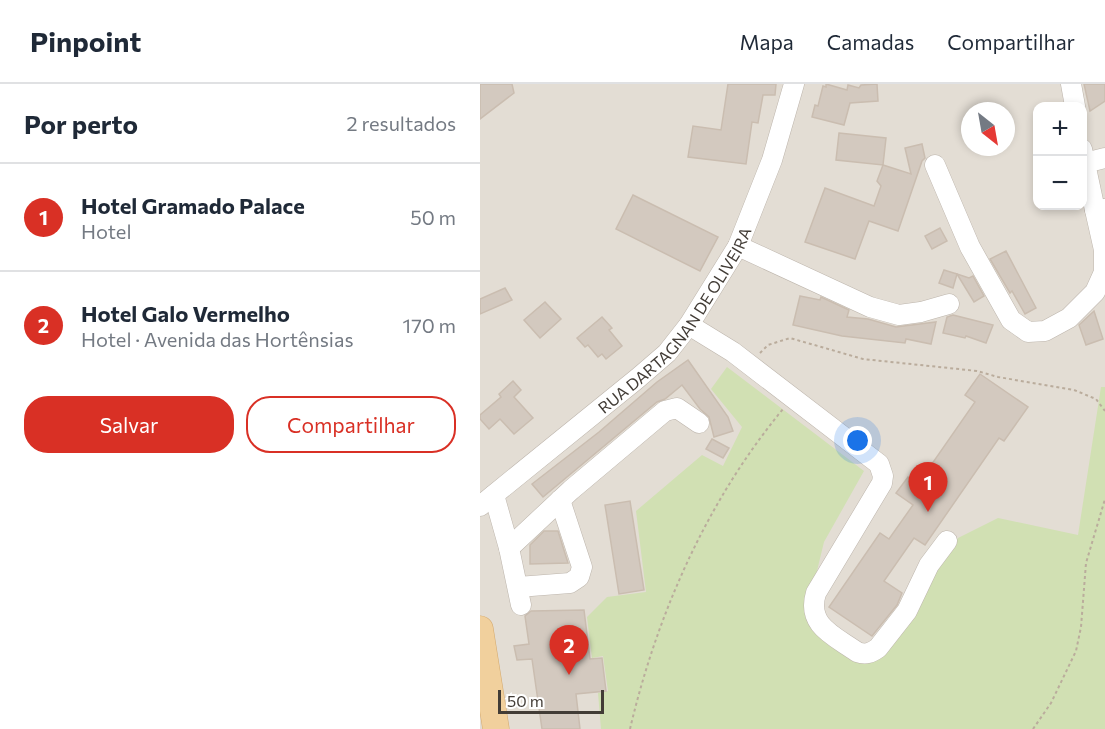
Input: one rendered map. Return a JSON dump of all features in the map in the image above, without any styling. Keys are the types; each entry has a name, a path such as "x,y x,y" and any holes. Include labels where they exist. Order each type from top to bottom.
{"main road":[{"path":"480,629 496,729"}],"street":[{"name":"RUA DARTAGNAN DE OLIVEIRA","path":"487,501 667,353 689,325 738,246 772,160 794,84"},
{"path":"1071,84 1074,102"},
{"path":"1087,156 1105,158"},
{"path":"935,165 970,247 1011,320 1028,332 1045,331 1070,318 1095,292 1104,272 1100,210 1087,166"},
{"path":"738,246 870,307 899,315 949,304"},
{"path":"689,325 748,364 879,464 883,476 882,483 816,593 812,610 819,624 858,652 864,654 873,652 907,611 929,565 946,542"},
{"path":"509,548 665,411 677,408 699,423"},
{"path":"487,501 509,548 519,596 570,583 579,577 582,567 561,500"}],"path":[{"path":"748,364 768,345 790,338 863,359 977,371 998,377 1074,390 1096,399 1105,411"},
{"path":"630,729 642,677 678,583 723,494 765,431 792,398"},
{"path":"1033,729 1051,703 1076,651 1086,563 1105,499"}],"shaded area":[{"path":"480,84 1105,84 1105,729 480,729"}],"green space":[{"path":"727,367 864,471 824,542 807,612 867,660 958,538 998,518 1078,535 1101,387 1105,387 1105,729 601,729 598,693 608,691 603,656 592,658 587,617 607,597 646,592 636,511 702,455 723,466 742,427 711,389"}],"building":[{"path":"480,84 512,84 514,93 480,119"},
{"path":"728,84 776,84 775,95 763,95 758,123 752,122 746,164 688,157 693,126 721,130"},
{"path":"826,84 847,90 848,85 859,88 861,85 877,84 878,101 850,103 844,125 812,117 815,105 818,106 823,86 826,87"},
{"path":"1084,84 1105,84 1105,101 1090,111"},
{"path":"839,133 886,138 883,165 836,160"},
{"path":"922,144 925,158 898,231 869,221 855,259 805,242 825,188 874,206 881,186 877,181 883,165 911,174 905,148"},
{"path":"633,195 718,237 700,271 616,229"},
{"path":"940,228 947,241 932,249 925,236"},
{"path":"1006,251 1036,308 1025,314 990,259"},
{"path":"944,270 957,274 953,288 939,283"},
{"path":"957,274 969,278 973,276 984,296 974,302"},
{"path":"505,288 512,300 480,314 480,299"},
{"path":"800,296 820,300 821,297 849,310 847,317 868,319 896,327 936,322 931,344 906,339 905,343 842,336 793,325"},
{"path":"545,302 561,319 540,338 524,320"},
{"path":"1094,311 1103,339 1086,345 1079,325"},
{"path":"953,315 993,325 986,343 966,336 965,338 943,333 947,317"},
{"path":"602,317 612,328 609,330 622,346 606,359 602,354 598,357 588,345 585,347 577,338"},
{"path":"688,360 728,417 733,431 714,437 709,417 682,385 665,399 657,402 543,497 532,484 599,432 657,382"},
{"path":"980,374 1028,407 1004,441 999,438 925,545 914,538 884,581 902,593 897,605 872,636 829,607 880,533 889,539 913,505 896,493 908,477 918,484 975,402 965,395"},
{"path":"513,381 521,390 514,397 533,418 514,434 500,419 489,429 480,419 480,415 501,397 499,394"},
{"path":"712,439 729,448 723,458 706,449"},
{"path":"630,501 644,590 619,594 605,505"},
{"path":"544,531 558,531 568,563 530,564 530,545"},
{"path":"584,610 590,659 602,658 606,691 576,694 580,729 542,729 532,659 517,660 514,646 529,644 525,616 531,611"}],"place":[{"name":"Hotel Gramado Palace","path":"928,512"},
{"name":"Hotel Galo Vermelho","path":"569,675"}]}
